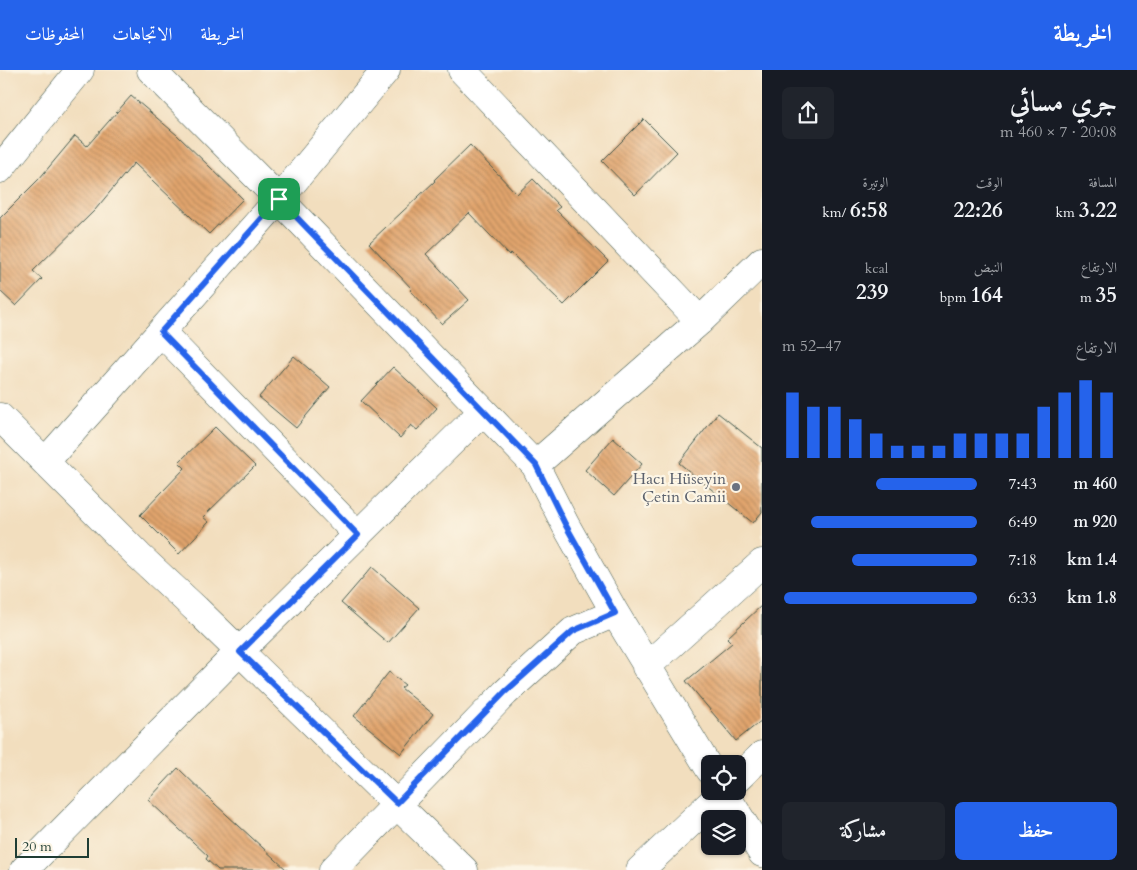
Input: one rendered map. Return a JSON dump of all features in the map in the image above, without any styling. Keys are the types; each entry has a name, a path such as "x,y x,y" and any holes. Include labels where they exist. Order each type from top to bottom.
{"street":[{"path":"0,169 80,70"},
{"path":"151,70 279,199 536,465 565,524 615,613 701,756"},
{"path":"45,462 279,199 386,70"},
{"path":"462,70 700,321"},
{"path":"536,465 700,321 762,261"},
{"path":"161,332 358,535"},
{"path":"24,870 483,411"},
{"path":"0,417 139,556 397,803 464,870"},
{"path":"646,667 762,563"},
{"path":"333,870 505,692 573,631 615,613"},
{"path":"746,771 762,756"},
{"path":"640,870 714,800"},
{"path":"729,800 762,853"}],"building":[{"path":"131,96 177,135 243,199 209,234 134,163 95,210 33,271 42,279 16,306 0,291 0,218 39,179 75,136 87,146"},
{"path":"644,119 677,152 635,195 602,161"},
{"path":"470,145 517,194 533,179 560,207 556,210 608,261 564,305 511,253 509,255 469,213 426,254 469,300 442,324 369,243"},
{"path":"294,356 330,387 296,428 259,397"},
{"path":"393,367 437,408 417,430 411,425 400,438 361,401"},
{"name":"Hacı Hüseyin Çetin Camii","path":"718,413 762,448 762,512 753,523 679,463"},
{"path":"215,427 255,466 203,517 209,522 179,554 140,515 185,468 179,462"},
{"path":"613,438 642,464 614,496 585,470"},
{"path":"372,567 419,608 388,643 341,603"},
{"path":"762,605 762,720 736,741 686,681 732,643 727,638"},
{"path":"389,672 405,685 401,688 433,714 401,754 354,716"},
{"path":"178,768 287,870 218,870 206,859 208,856 148,800"}],"place":[{"name":"Hacı Hüseyin Çetin Camii","path":"736,487"}],"route":[{"path":"279,199 536,465 565,524 615,613 573,631 505,692 397,803 240,652 358,535 161,332 279,199"}]}
